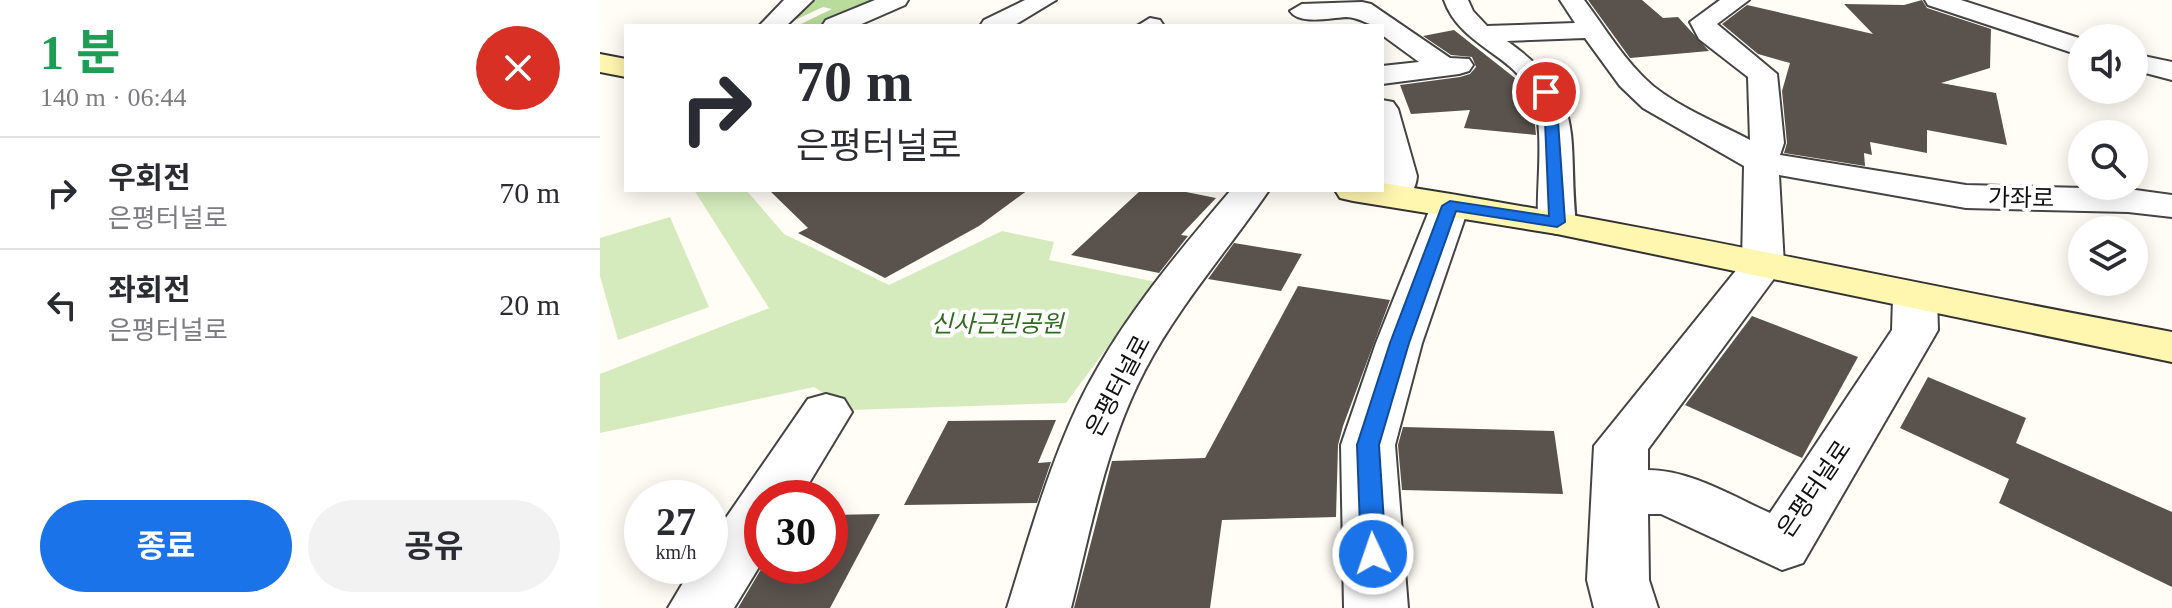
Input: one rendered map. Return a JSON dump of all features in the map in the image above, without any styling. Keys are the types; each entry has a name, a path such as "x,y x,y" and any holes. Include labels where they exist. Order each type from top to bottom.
{"main road":[{"path":"600,63 624,68"},
{"path":"1371,193 1557,222 1915,298 2172,347"}],"street":[{"path":"774,24 787,9 801,0"},
{"path":"840,24 896,0"},
{"path":"997,24 1044,0"},
{"path":"1456,0 1471,28 1517,58 1546,92 1552,121 1557,222"},
{"path":"1572,0 1651,100 1741,147 1761,162"},
{"path":"1626,608 1618,580 1621,446 1763,265 1761,162 1767,143 1766,93 1762,74 1708,33 1703,22 1737,0"},
{"path":"1937,0 2068,43"},
{"path":"1305,12 1362,9 1383,24"},
{"path":"1384,24 1445,67"},
{"path":"1480,34 1594,30"},
{"path":"1384,75 1517,58"},
{"path":"2148,65 2172,71"},
{"path":"1384,117 1399,176 1398,185 1384,189"},
{"name":"가좌로","path":"1761,162 1999,200 2132,198 2172,206"},
{"name":"은평터널로","path":"1039,608 1090,437 1125,363 1162,306 1249,192"},
{"path":"1376,608 1368,445 1399,343 1450,206"},
{"name":"은평터널로","path":"1621,492 1667,492 1782,545 1915,330 1915,298"},
{"path":"783,480 826,412"},
{"path":"700,608 744,539"}],"green space":[{"path":"812,0 884,0 829,24 801,24 832,9 823,7 784,24"},
{"name":"신사근린공원","path":"695,192 748,192 784,234 889,285 1002,231 1054,242 1049,260 1156,282 1066,403 850,410 814,387 600,433 600,374 769,308"},
{"path":"670,217 709,307 618,340 600,276 600,238"}],"building":[{"path":"1588,0 1642,0 1663,18 1678,17 1709,51 1630,58"},
{"path":"1922,0 1927,8 1991,29 1990,68 1941,83 1996,93 2007,145 1927,130 1927,153 1870,142 1872,155 1864,153 1865,166 1784,153 1787,143 1782,91 1790,63 1758,54 1722,24 1747,5 1873,34 1844,4 1904,5"},
{"path":"1454,30 1520,82 1533,107 1536,135 1464,128 1470,110 1411,114 1400,85 1460,77 1470,74 1476,67 1472,57 1451,55 1423,36"},
{"path":"771,192 1025,192 979,226 885,278 798,233 808,228"},
{"path":"1139,192 1186,192 1216,198 1181,235 1188,236 1159,273 1071,255"},
{"path":"1234,243 1302,254 1281,291 1208,279"},
{"path":"1298,286 1390,300 1338,445 1336,517 1222,520 1210,608 1074,608 1112,461 1205,458"},
{"path":"1752,316 1858,357 1802,458 1685,405"},
{"path":"1928,377 2026,418 2016,443 2172,512 2172,587 1999,503 2009,479 1900,428"},
{"path":"1056,420 1038,463 1051,462 1037,503 904,505 948,421"},
{"path":"1403,427 1554,431 1563,494 1402,490 1398,445"},
{"path":"880,514 848,574 848,515"},
{"path":"752,584 843,584 830,608 738,608"}],"route":[{"path":"1373,554 1368,445 1399,343 1450,206 1557,222 1552,121 1546,92"}]}
